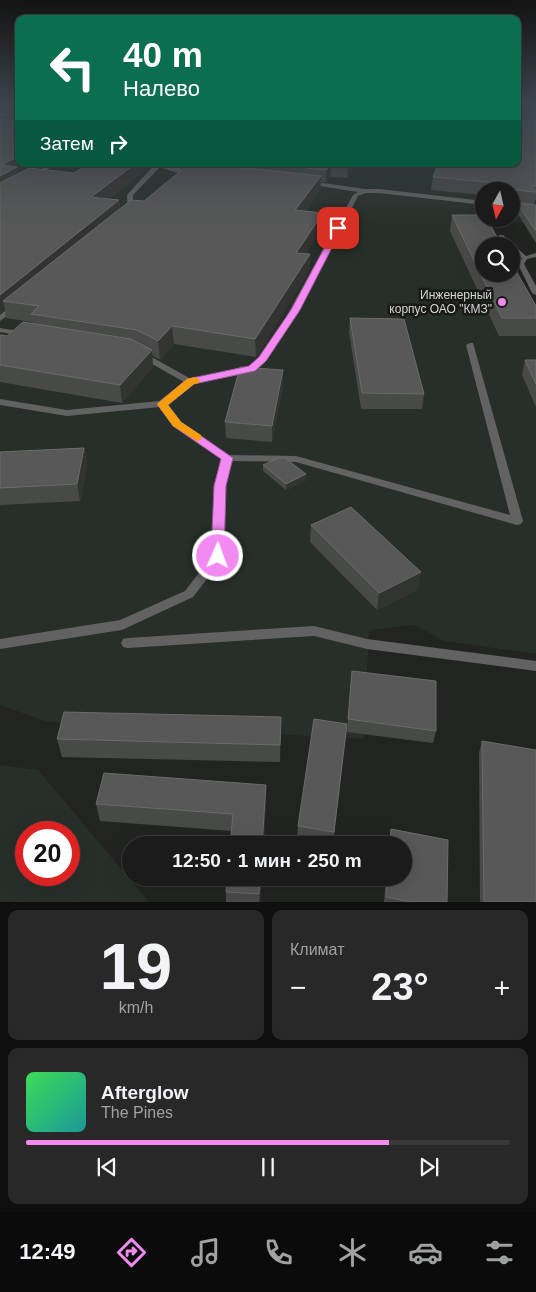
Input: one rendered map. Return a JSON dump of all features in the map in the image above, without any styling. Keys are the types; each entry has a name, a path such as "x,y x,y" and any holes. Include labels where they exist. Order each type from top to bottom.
{"street":[{"path":"23,181 49,167"},
{"path":"124,218 131,211 130,195 155,167"},
{"path":"166,167 173,170 202,173"},
{"path":"306,183 475,202"},
{"path":"0,402 67,413 162,404 190,382 252,368 263,358 295,310 356,195 365,191"},
{"path":"520,207 536,210"},
{"path":"501,236 525,258"},
{"path":"536,254 525,258 521,264 523,271 536,292"},
{"path":"0,319 23,300"},
{"path":"0,330 29,334"},
{"path":"162,404 177,424 227,458 296,459 517,521 470,345"},
{"path":"136,352 190,382"},
{"path":"0,644 122,625 189,594 218,556 220,486 227,458"},
{"path":"128,643 314,631 367,644 536,666"}],"shaded area":[{"path":"0,144 13,144 15,167 521,167 521,154 524,144 536,144 536,222 520,222 520,182 475,182 475,228 484,228 484,237 475,237 475,282 492,282 536,323 536,654 444,641 415,625 369,630 364,739 48,722 0,705"},
{"path":"0,765 38,770 122,870 122,886 136,886 149,902 0,902"}],"building":[{"path":"0,144 15,144 15,158 2,165 17,167 0,176"},
{"path":"521,144 536,144 536,186 531,186 536,192 520,191 520,182 487,182 433,177 437,167 521,167"},
{"path":"83,167 131,167 91,197 119,200 0,295 0,183 29,168 74,173"},
{"path":"185,167 236,167 321,176 295,210 323,213 296,253 310,254 255,339 172,326 158,341 137,330 31,314 39,306 3,301 131,200 144,201"},
{"path":"298,167 328,167 326,170"},
{"path":"520,203 536,205 536,231 520,207"},
{"path":"452,215 475,215 475,228 492,228 497,237 475,237 475,262"},
{"path":"520,278 536,306 536,318 502,318 485,282 520,282"},
{"path":"350,318 404,319 424,394 362,393"},
{"path":"23,322 131,339 152,350 120,385 0,365 0,335 7,336"},
{"path":"525,360 536,360 536,384"},
{"path":"240,367 283,370 272,426 225,422"},
{"path":"84,448 77,484 0,488 0,452"},
{"path":"279,458 285,458 306,474 286,484 263,465"},
{"path":"351,507 421,572 379,593 311,525"},
{"path":"352,671 436,681 436,731 348,719"},
{"path":"64,712 281,717 280,745 57,739"},
{"path":"314,719 347,724 334,832 298,826"},
{"path":"482,741 536,750 536,902 484,902"},
{"path":"104,773 266,785 263,836 231,836 233,814 96,804"},
{"path":"391,829 448,840 447,902 411,902 386,897 387,886 412,886 412,836 391,836"},
{"path":"226,886 260,886 259,894 226,892"}],"slow traffic":[{"path":"195,380 162,404 177,424 197,437"}],"place":[{"name":"Инженерный корпус ОАО \"КМЗ\"","path":"502,302"}],"route":[{"path":"218,556 220,486 227,458 177,424 162,404 190,382 252,368 263,358 295,310 338,228"}]}
